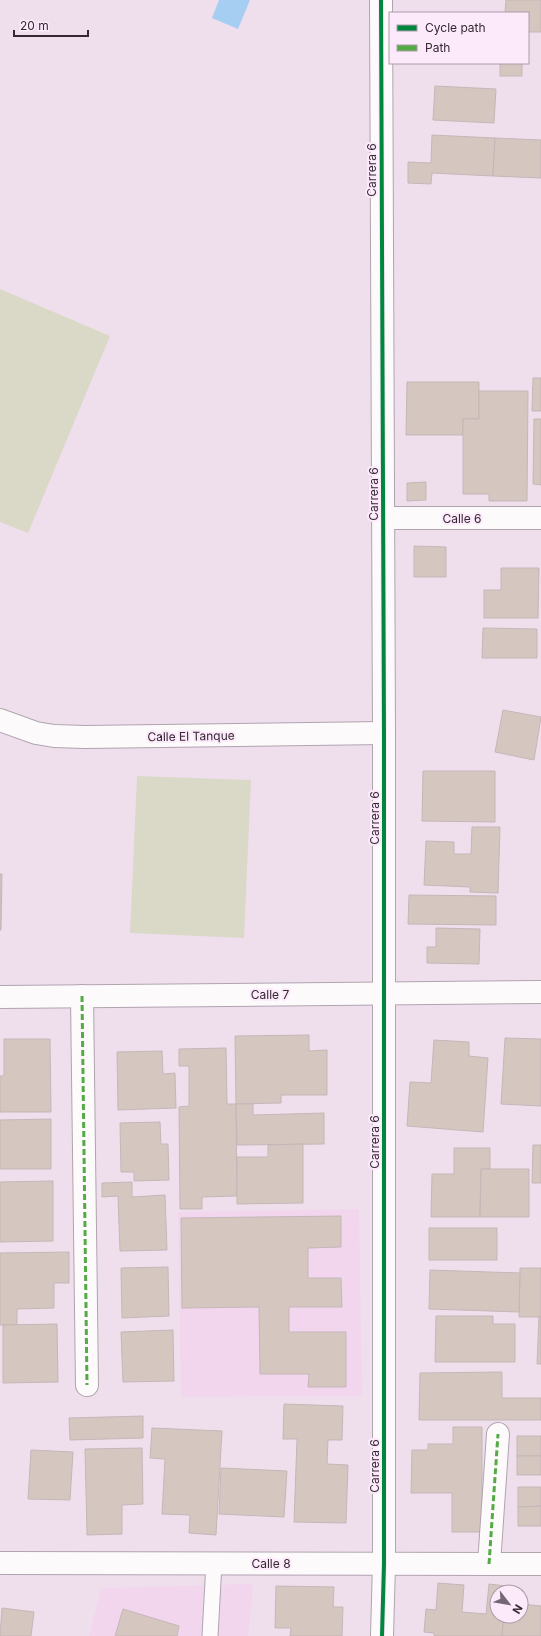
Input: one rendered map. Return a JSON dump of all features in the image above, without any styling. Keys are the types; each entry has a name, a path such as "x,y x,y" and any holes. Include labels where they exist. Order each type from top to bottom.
{"street":[{"name":"Carrera 6","path":"381,0 384,733 384,1564 382,1636"},
{"name":"Calle 6","path":"383,518 541,518"},
{"name":"Calle El Tanque","path":"0,720 36,733 85,738 384,733"},
{"name":"Calle 7","path":"0,997 541,992"},
{"path":"82,996 87,1385"},
{"path":"489,1564 498,1434"},
{"name":"Calle 8","path":"0,1563 541,1564"}],"lane":[{"path":"210,1636 214,1563"}],"shaded area":[{"path":"359,1209 362,1396 181,1397 178,1212"},
{"path":"253,1584 248,1636 89,1636 101,1588"}],"green space":[{"path":"0,289 110,336 28,533 0,522"},
{"path":"137,776 251,780 244,938 130,933"}],"water":[{"path":"219,0 250,0 238,29 212,18"}],"building":[{"path":"506,0 541,0 541,32 529,32 529,12 505,12"},
{"path":"500,64 522,64 522,76 500,76"},
{"path":"435,86 496,89 494,123 433,120"},
{"path":"432,135 495,138 493,176 432,173 431,184 408,183 408,162 431,163"},
{"path":"495,138 541,140 541,178 493,176"},
{"path":"533,378 541,378 541,411 532,411"},
{"path":"407,382 479,382 479,419 463,419 463,435 406,435"},
{"path":"479,391 528,391 527,501 489,501 489,494 463,494 463,419 479,419"},
{"path":"534,419 541,419 541,485 533,484"},
{"path":"426,482 426,500 407,501 407,483"},
{"path":"414,546 446,547 446,577 414,577"},
{"path":"501,568 539,568 538,618 484,618 484,590 501,590"},
{"path":"483,628 537,629 537,658 482,658"},
{"path":"503,710 541,717 534,760 495,752"},
{"path":"423,771 495,771 495,822 422,821"},
{"path":"472,827 500,827 498,893 470,892 470,887 424,885 426,841 454,842 454,854 471,854"},
{"path":"0,874 2,874 1,930 0,930"},
{"path":"409,895 496,896 496,925 408,924"},
{"path":"436,928 480,929 479,964 427,963 427,947 436,947"},
{"path":"309,1035 309,1051 327,1050 327,1095 281,1095 281,1103 236,1104 235,1036"},
{"path":"505,1038 541,1039 541,1106 501,1104"},
{"path":"4,1039 50,1039 51,1112 0,1112 0,1076 4,1076"},
{"path":"434,1040 469,1042 469,1056 488,1058 483,1132 407,1126 410,1082 431,1083"},
{"path":"226,1048 227,1104 236,1104 237,1196 202,1197 202,1209 180,1209 179,1107 189,1106 189,1066 179,1066 179,1049"},
{"path":"162,1051 163,1074 175,1073 176,1108 118,1110 117,1052"},
{"path":"236,1104 253,1104 253,1115 324,1113 324,1144 237,1145"},
{"path":"51,1119 51,1169 0,1169 0,1120"},
{"path":"160,1122 161,1144 168,1144 169,1180 134,1181 134,1172 121,1172 120,1123"},
{"path":"303,1144 303,1203 237,1204 237,1157 268,1157 268,1145"},
{"path":"533,1145 541,1145 541,1183 532,1183"},
{"path":"454,1148 490,1148 490,1169 481,1169 480,1217 431,1217 432,1174 454,1174"},
{"path":"481,1169 529,1169 529,1217 480,1217"},
{"path":"53,1181 53,1241 0,1242 0,1182"},
{"path":"132,1182 132,1197 165,1195 167,1250 120,1251 118,1196 102,1197 102,1183"},
{"path":"341,1216 341,1247 308,1248 308,1278 341,1278 342,1307 289,1307 289,1332 346,1332 346,1387 308,1387 309,1374 260,1374 259,1307 182,1308 181,1218"},
{"path":"429,1228 497,1228 497,1260 429,1260"},
{"path":"69,1252 69,1283 54,1283 54,1308 17,1309 17,1325 0,1325 0,1253"},
{"path":"168,1267 169,1316 122,1318 121,1268"},
{"path":"520,1268 541,1268 541,1317 519,1317"},
{"path":"430,1270 520,1273 519,1312 429,1309"},
{"path":"436,1316 493,1316 493,1324 515,1324 515,1362 435,1362"},
{"path":"539,1317 541,1317 541,1364 537,1364"},
{"path":"57,1324 58,1382 3,1383 3,1325"},
{"path":"173,1330 174,1381 123,1382 121,1332"},
{"path":"502,1372 502,1398 541,1398 541,1420 419,1420 420,1373"},
{"path":"284,1404 343,1406 342,1440 328,1440 327,1464 348,1465 346,1523 294,1522 297,1439 283,1439"},
{"path":"143,1416 143,1438 70,1440 69,1418"},
{"path":"453,1427 482,1427 482,1532 452,1532 452,1493 411,1493 412,1450 428,1450 428,1444 453,1444"},
{"path":"152,1428 222,1431 216,1535 189,1533 190,1515 162,1514 165,1459 150,1458"},
{"path":"517,1436 541,1436 541,1456 517,1456"},
{"path":"142,1448 143,1504 122,1505 122,1534 87,1535 85,1449"},
{"path":"31,1450 73,1452 70,1500 28,1499"},
{"path":"517,1456 541,1456 541,1475 517,1475"},
{"path":"221,1468 287,1471 284,1517 219,1514"},
{"path":"518,1487 541,1487 541,1506 518,1507"},
{"path":"541,1506 541,1526 518,1526 518,1507"},
{"path":"438,1583 464,1585 462,1612 486,1614 489,1584 489,1624 503,1624 502,1636 434,1636 434,1633 424,1632 426,1609 436,1610"},
{"path":"276,1586 334,1587 333,1607 343,1607 342,1636 290,1636 291,1628 275,1628"},
{"path":"529,1605 541,1606 541,1636 502,1636 503,1624 529,1624"},
{"path":"2,1608 34,1612 31,1636 0,1636"},
{"path":"123,1609 179,1626 177,1636 115,1636"}],"marked path":[{"path":"82,996 87,1385"},
{"path":"489,1564 498,1434"}],"cycle path":[{"path":"381,0 384,733 384,1564 382,1636"}]}
